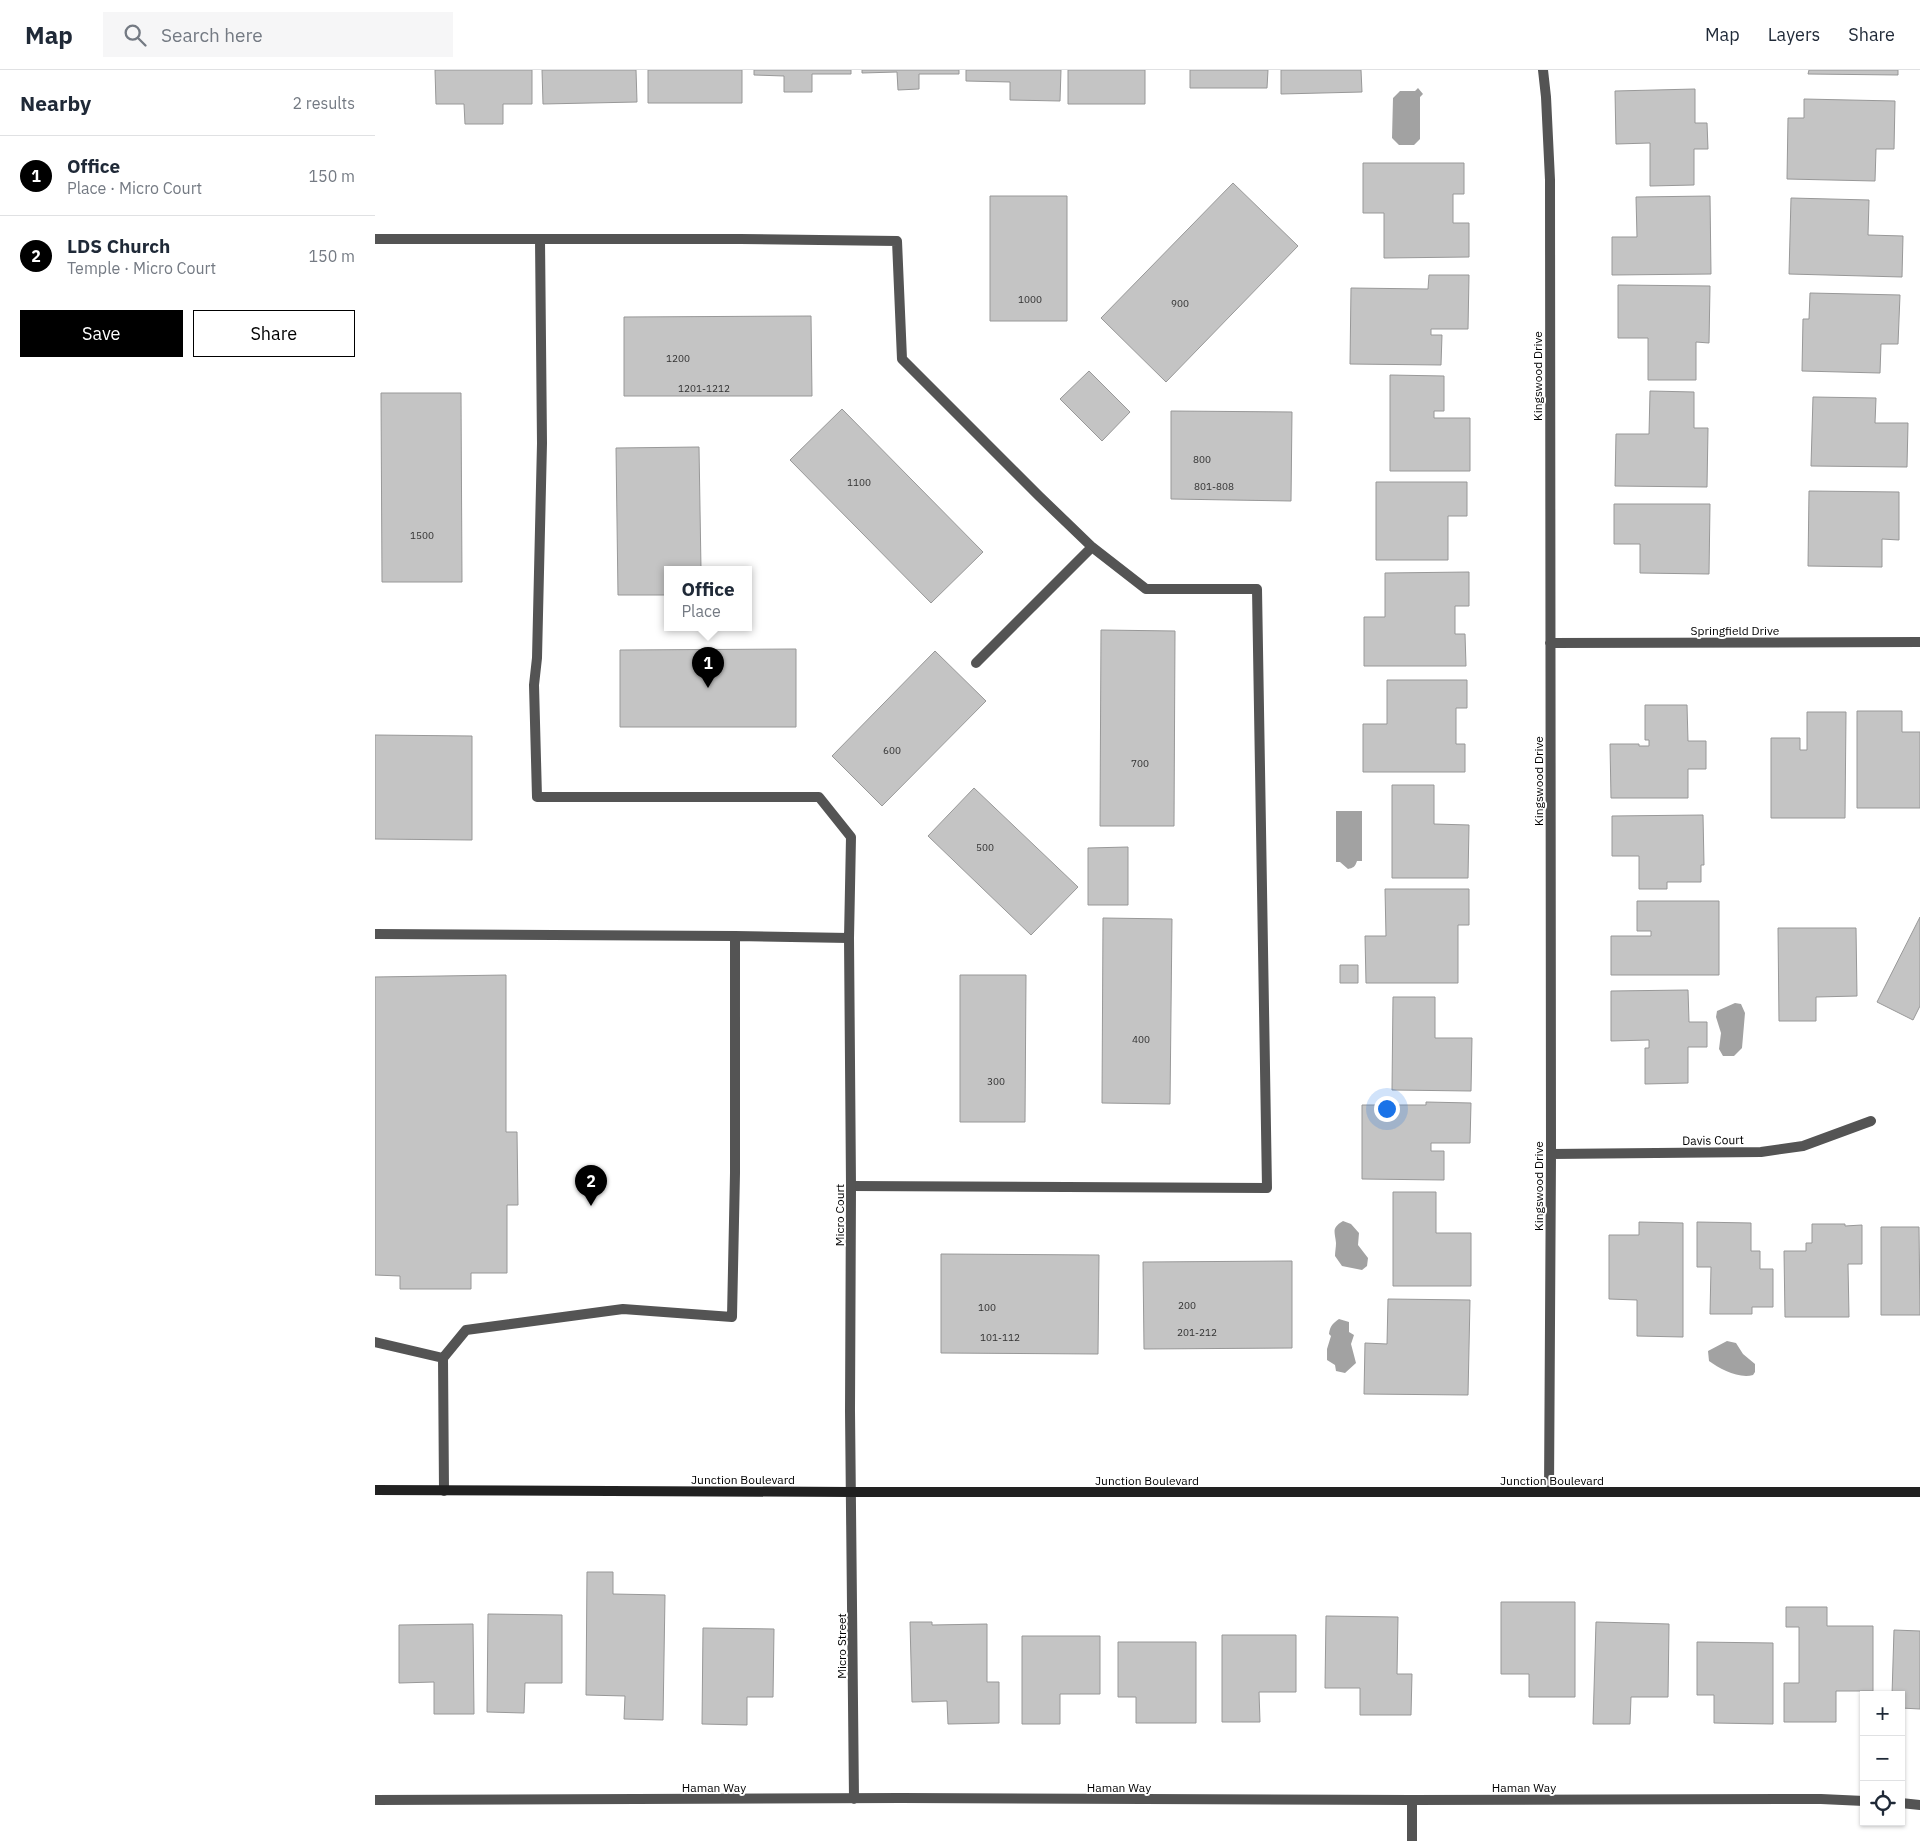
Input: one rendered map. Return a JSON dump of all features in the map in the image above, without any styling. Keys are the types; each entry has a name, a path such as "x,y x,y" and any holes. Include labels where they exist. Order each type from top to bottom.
{"main road":[{"name":"Junction Boulevard","path":"375,1490 1920,1492"}],"street":[{"name":"Kingswood Drive","path":"1543,70 1547,97 1550,180 1551,1154 1549,1492"},
{"path":"375,238 897,241 902,359 1039,496 1093,546 1146,590 1257,590 1267,1188 851,1186"},
{"name":"Micro Court","path":"540,238 542,443 537,658 534,686 537,797 819,797 851,837 849,938 850,1411 852,1492"},
{"path":"976,662 1093,546"},
{"name":"Springfield Drive","path":"1550,643 1920,642"},
{"path":"375,934 849,938"},
{"path":"444,1491 443,1358 466,1330 623,1309 732,1317 735,1173 735,936"},
{"name":"Davis Court","path":"1551,1154 1761,1152 1803,1146 1871,1121"},
{"path":"375,1342 443,1358"},
{"name":"Micro Street","path":"852,1492 854,1799"},
{"name":"Haman Way","path":"375,1800 1860,1800"},
{"path":"1412,1800 1412,1841"},
{"path":"1905,1803 1920,1805"}],"shaded area":[{"path":"1418,88 1423,94 1420,97 1420,139 1414,145 1399,145 1392,138 1393,98 1400,91 1415,91"},
{"path":"1336,811 1362,811 1362,861 1357,861 1355,866 1350,869 1340,862 1336,862"},
{"path":"1735,1003 1741,1004 1745,1013 1742,1048 1734,1056 1723,1056 1719,1049 1721,1033 1716,1017 1717,1011"},
{"path":"1343,1221 1351,1224 1359,1233 1358,1245 1368,1258 1367,1266 1362,1270 1342,1266 1335,1256 1335,1228"},
{"path":"1339,1319 1349,1322 1349,1332 1354,1335 1351,1344 1356,1363 1345,1373 1336,1371 1335,1365 1327,1360 1327,1349 1331,1336 1329,1334 1330,1329 1333,1323"},
{"path":"1727,1341 1736,1343 1743,1354 1755,1364 1753,1375 1742,1376 1724,1370 1709,1361 1708,1351"}],"building":[{"path":"435,70 532,70 532,104 503,104 503,124 465,124 464,104 436,104"},
{"path":"542,70 636,70 637,102 543,104"},
{"path":"648,70 742,70 742,103 648,103"},
{"path":"754,70 851,70 851,74 812,74 812,92 784,92 784,76 754,75"},
{"path":"862,70 959,70 959,74 919,74 919,89 898,90 897,72 862,73"},
{"path":"966,70 1061,70 1060,101 1010,100 1010,82 966,81"},
{"path":"1068,70 1145,70 1145,104 1068,104"},
{"path":"1190,70 1268,70 1267,88 1190,88"},
{"path":"1281,70 1361,70 1362,92 1281,94"},
{"path":"1809,70 1898,70 1898,75 1808,74"},
{"path":"1695,89 1695,123 1707,123 1708,149 1694,149 1694,185 1650,186 1650,143 1616,144 1615,91"},
{"path":"1804,99 1895,101 1894,149 1876,149 1875,181 1787,179 1788,118 1804,118"},
{"path":"1363,163 1464,163 1464,194 1453,194 1453,223 1469,223 1469,257 1384,258 1384,213 1363,213"},
{"path":"1233,183 1298,246 1166,382 1101,318"},
{"path":"990,196 1067,196 1067,321 990,321"},
{"path":"1710,196 1711,274 1612,275 1612,237 1637,237 1636,197"},
{"path":"1791,198 1869,200 1868,235 1903,236 1902,277 1789,274"},
{"path":"1429,275 1469,275 1468,329 1431,329 1431,335 1442,335 1441,365 1350,364 1351,288 1428,289"},
{"path":"1618,285 1710,286 1709,343 1696,342 1696,380 1648,380 1648,338 1618,338"},
{"path":"1810,293 1900,295 1898,344 1881,344 1880,373 1802,371 1803,319 1809,319"},
{"path":"811,316 812,396 624,396 624,317"},
{"path":"1089,371 1130,412 1102,441 1060,399"},
{"path":"1390,375 1444,376 1444,411 1434,411 1434,418 1470,418 1470,471 1390,471"},
{"path":"1650,391 1694,392 1694,428 1708,428 1707,487 1615,486 1616,434 1649,434"},
{"path":"381,393 461,393 462,582 382,582"},
{"path":"1813,397 1876,398 1875,423 1908,423 1907,467 1811,466"},
{"path":"842,409 983,552 931,603 790,460"},
{"path":"1171,411 1292,412 1291,501 1171,499"},
{"path":"699,447 701,566 664,566 664,595 618,595 616,448"},
{"path":"1376,482 1467,482 1467,516 1448,516 1448,560 1376,560"},
{"path":"1809,491 1899,492 1899,540 1882,539 1882,567 1808,566"},
{"path":"1614,504 1710,504 1709,574 1640,573 1640,544 1614,544"},
{"path":"1469,572 1469,606 1455,606 1455,634 1465,634 1466,666 1364,666 1364,617 1385,617 1385,573"},
{"path":"1101,630 1175,631 1174,826 1100,826"},
{"path":"796,649 796,727 620,727 620,650"},
{"path":"935,651 986,701 882,806 832,756"},
{"path":"1387,680 1467,680 1467,708 1456,708 1456,744 1465,744 1465,772 1363,772 1363,724 1387,724"},
{"path":"1645,705 1687,705 1688,741 1706,741 1706,769 1688,769 1688,798 1611,798 1610,744 1649,746 1649,740 1645,740"},
{"path":"1857,711 1902,711 1902,732 1920,732 1920,808 1857,808"},
{"path":"1807,712 1846,712 1845,818 1771,818 1771,738 1800,738 1800,750 1807,750"},
{"path":"375,735 472,736 472,840 375,839"},
{"path":"1392,785 1434,785 1434,824 1469,825 1468,878 1392,878"},
{"path":"974,788 1078,887 1031,935 928,836"},
{"path":"1703,815 1704,865 1701,865 1701,882 1667,882 1667,889 1639,889 1639,856 1612,856 1612,816"},
{"path":"1128,847 1128,905 1088,905 1088,848"},
{"path":"1385,889 1469,889 1469,925 1458,925 1458,983 1366,983 1365,936 1386,936"},
{"path":"1637,901 1719,901 1719,975 1611,975 1611,936 1651,936 1651,931 1637,931"},
{"path":"1920,917 1920,1006 1913,1020 1877,1002"},
{"path":"1103,918 1172,919 1170,1104 1102,1103"},
{"path":"1778,928 1856,928 1857,996 1816,997 1816,1021 1779,1021"},
{"path":"1340,965 1358,965 1358,983 1340,983"},
{"path":"506,975 506,1132 517,1132 518,1205 507,1205 507,1273 471,1273 471,1289 400,1289 400,1276 375,1275 375,977"},
{"path":"960,975 1026,975 1025,1122 960,1122"},
{"path":"1688,990 1689,1022 1707,1022 1707,1047 1688,1047 1688,1083 1645,1084 1645,1048 1649,1048 1649,1040 1611,1041 1611,991"},
{"path":"1393,997 1435,997 1435,1038 1472,1038 1471,1091 1392,1090"},
{"path":"1426,1102 1471,1103 1470,1143 1431,1143 1431,1151 1444,1151 1444,1180 1362,1179 1362,1105 1426,1105"},
{"path":"1393,1192 1436,1192 1436,1233 1471,1233 1471,1286 1393,1286"},
{"path":"1639,1222 1683,1223 1683,1337 1637,1336 1637,1300 1609,1299 1609,1235 1639,1235"},
{"path":"1697,1222 1751,1223 1751,1251 1760,1251 1760,1269 1773,1269 1773,1307 1752,1307 1752,1314 1710,1314 1711,1267 1697,1267"},
{"path":"1812,1224 1862,1225 1862,1264 1848,1264 1849,1317 1785,1317 1784,1251 1806,1251 1806,1243 1812,1243"},
{"path":"1881,1227 1919,1227 1920,1315 1881,1315"},
{"path":"941,1254 1099,1255 1098,1354 941,1353"},
{"path":"1292,1261 1292,1348 1144,1349 1143,1262"},
{"path":"1388,1299 1470,1300 1468,1395 1364,1394 1365,1343 1387,1344"},
{"path":"587,1572 613,1572 613,1594 665,1595 663,1720 624,1719 625,1696 586,1695"},
{"path":"1501,1602 1575,1602 1575,1697 1529,1697 1529,1674 1501,1674"},
{"path":"1786,1607 1827,1607 1827,1626 1873,1626 1873,1691 1836,1691 1836,1722 1784,1722 1784,1683 1799,1683 1799,1627 1786,1627"},
{"path":"488,1614 562,1615 562,1683 525,1683 524,1713 487,1712"},
{"path":"1326,1616 1398,1617 1397,1674 1412,1674 1411,1715 1360,1715 1360,1688 1325,1688"},
{"path":"910,1622 932,1622 932,1625 987,1624 987,1682 999,1682 999,1723 948,1724 947,1701 912,1702"},
{"path":"1596,1622 1669,1624 1668,1697 1631,1697 1630,1724 1593,1724"},
{"path":"473,1624 474,1714 434,1714 434,1682 399,1683 399,1625"},
{"path":"703,1628 774,1629 773,1697 747,1697 747,1725 702,1724"},
{"path":"1894,1630 1920,1631 1920,1709 1905,1708 1905,1691 1892,1691"},
{"path":"1222,1635 1296,1635 1296,1692 1259,1692 1260,1722 1222,1722"},
{"path":"1022,1636 1100,1636 1100,1694 1060,1694 1060,1724 1022,1724"},
{"path":"1118,1642 1196,1642 1196,1723 1136,1723 1136,1697 1118,1697"},
{"path":"1697,1642 1773,1643 1773,1724 1714,1723 1714,1695 1697,1695"}],"place":[{"name":"Office","path":"708,688"},
{"name":"LDS Church","path":"591,1206"}]}
